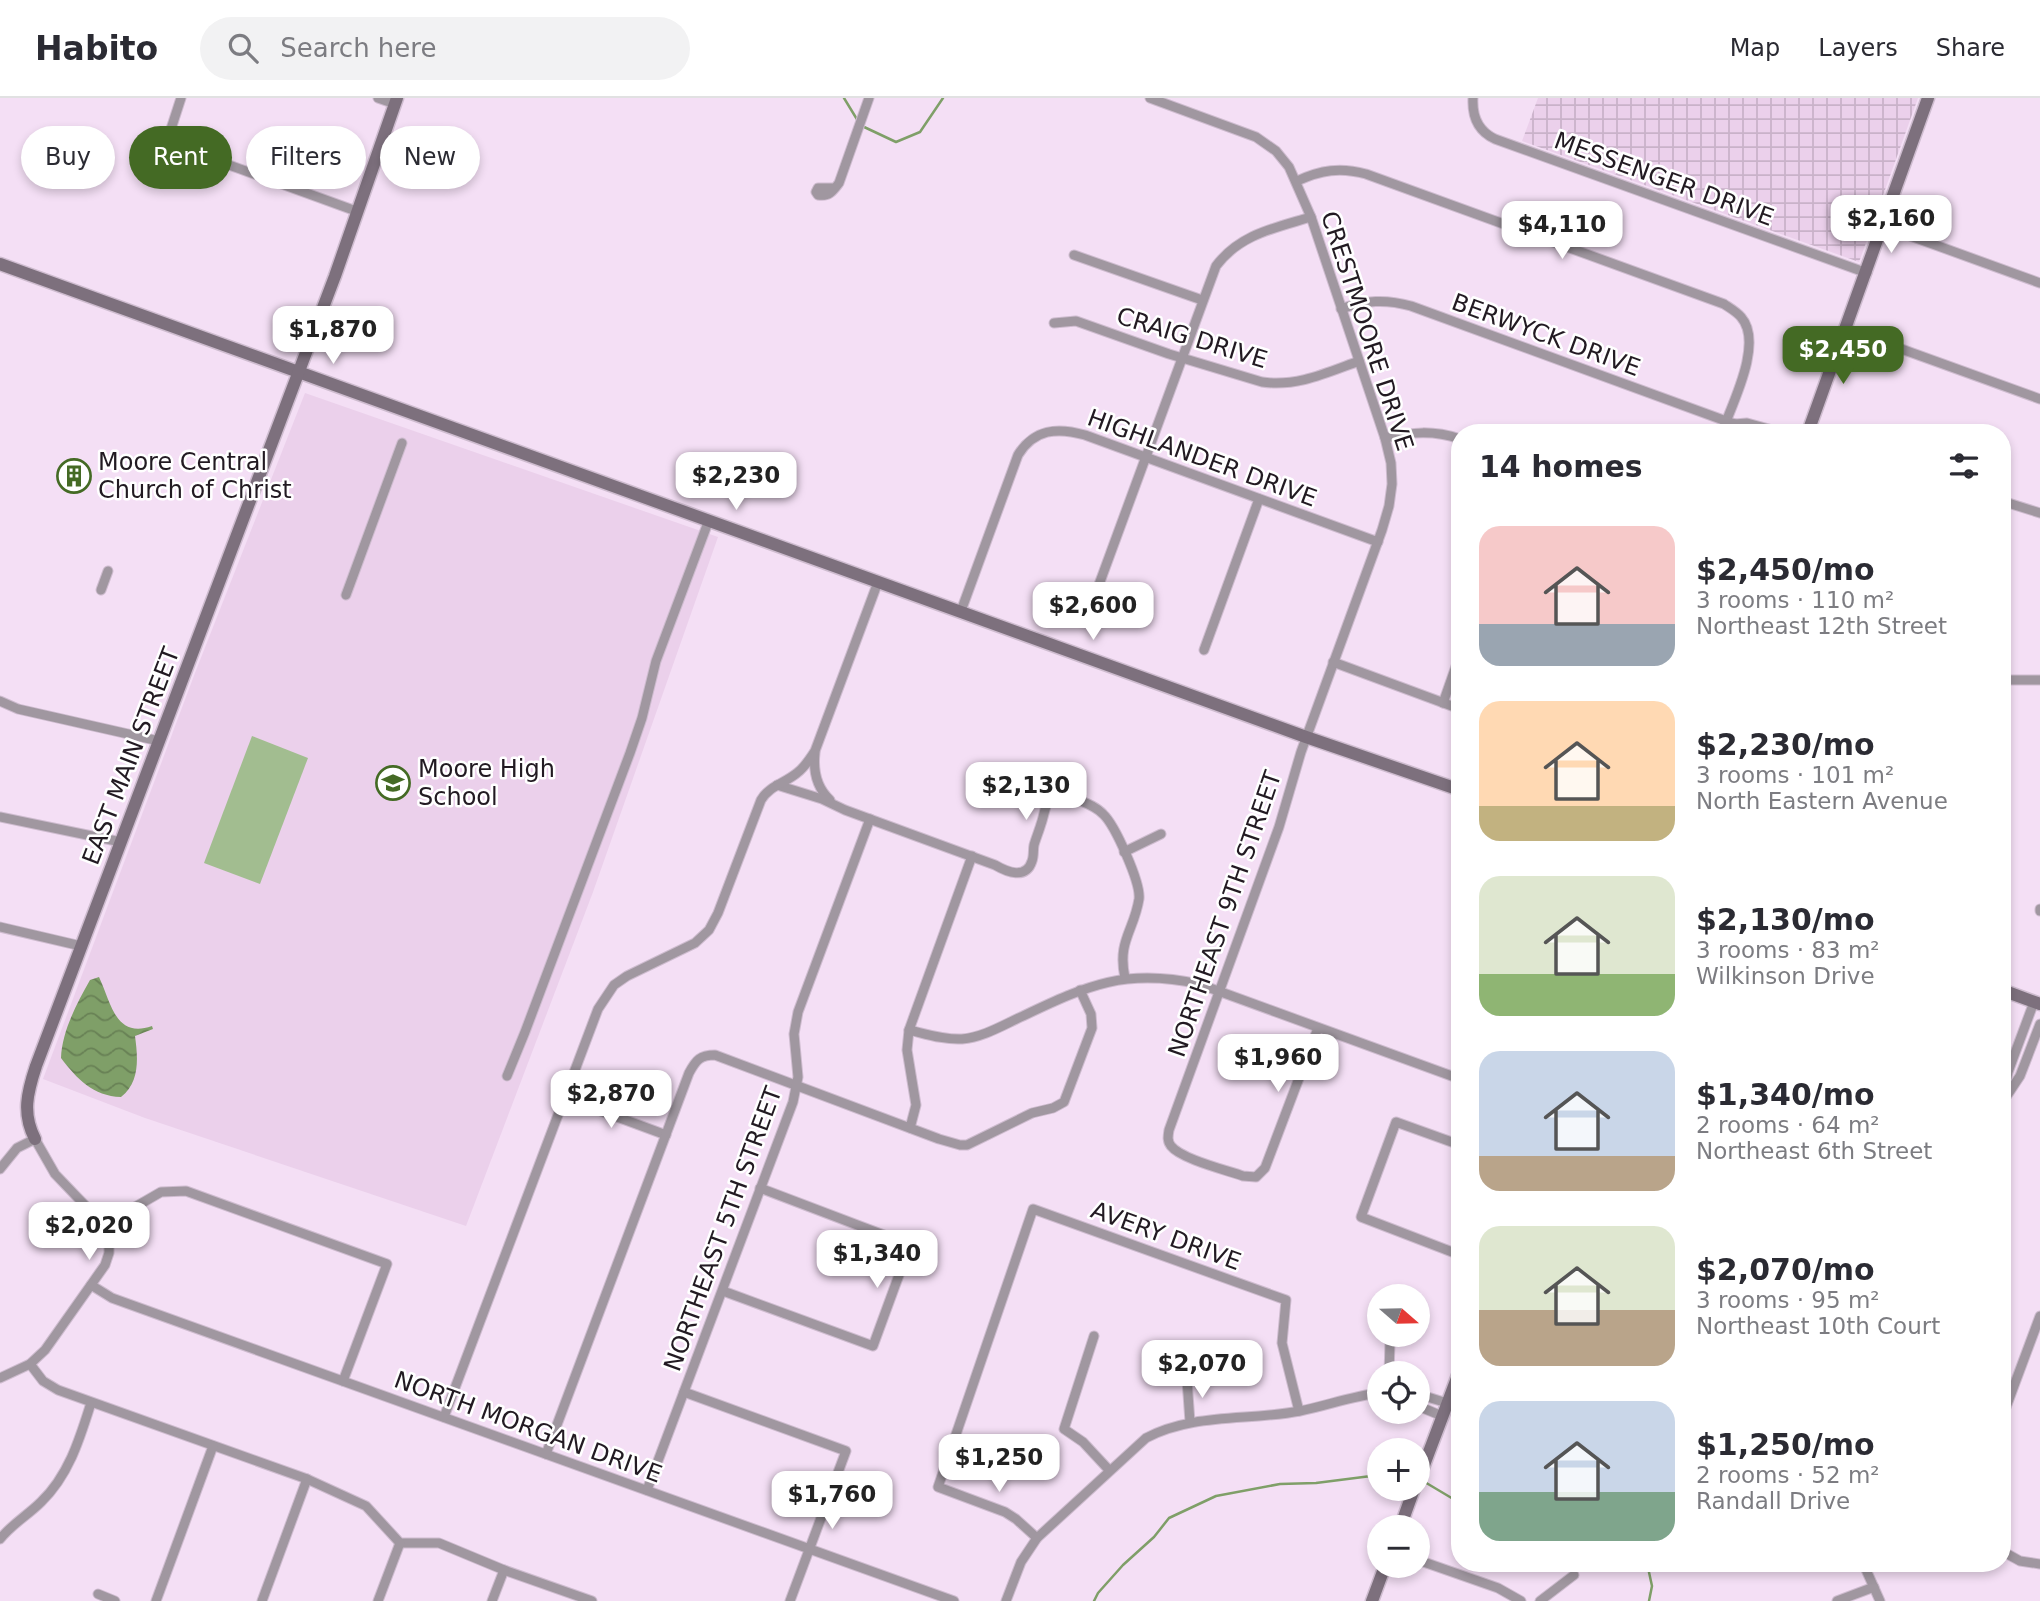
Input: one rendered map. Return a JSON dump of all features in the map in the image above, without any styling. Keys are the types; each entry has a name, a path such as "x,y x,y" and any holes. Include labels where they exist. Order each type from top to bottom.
{"main road":[{"path":"1813,424 1928,98"},
{"name":"EAST MAIN STREET","path":"35,1139 26,1115 27,1096 81,946 299,372 396,101"},
{"path":"0,264 1306,737 1451,787"},
{"path":"2011,993 2037,1003"},
{"path":"1430,1448 1451,1393"},
{"path":"1372,1601 1381,1578"}],"street":[{"path":"181,98 169,140 177,147 356,211"},
{"path":"378,98 396,101"},
{"path":"835,188 849,157 869,98"},
{"name":"CRESTMOORE DRIVE","path":"1150,98 1256,137 1276,151 1297,181 1385,438 1391,463 1389,506 1306,737"},
{"name":"MESSENGER DRIVE","path":"1473,98 1478,124 1484,133 1495,139 1867,272"},
{"path":"1297,181 1311,174 1340,169 1366,174 1724,304 1742,318 1750,340 1731,422"},
{"path":"1090,609 1216,266 1231,248 1261,232 1311,217"},
{"path":"1883,226 2040,284"},
{"path":"1074,255 1202,300"},
{"name":"BERWYCK DRIVE","path":"1341,309 1379,301 1411,306 1731,422 1751,424"},
{"name":"CRAIG DRIVE","path":"1054,323 1076,321 1249,379 1278,384 1301,382 1359,360"},
{"path":"1846,329 2040,399"},
{"name":"HIGHLANDER DRIVE","path":"961,611 1015,461 1029,440 1049,430 1070,431 1378,542"},
{"path":"1385,438 1422,432 1451,436"},
{"path":"346,595 402,443"},
{"path":"1204,650 1259,499"},
{"path":"2011,504 2040,513"},
{"path":"507,1076 630,753 656,662 709,520"},
{"path":"101,590 108,571"},
{"path":"444,1417 598,1009 614,985 695,943 709,930 765,793 802,769 815,751 877,582"},
{"path":"1333,662 1451,706"},
{"path":"1443,703 1451,680"},
{"path":"2011,680 2040,680"},
{"path":"0,701 18,709 159,741"},
{"name":"NORTHEAST 9TH STREET","path":"1306,737 1283,816 1169,1130 1168,1143 1183,1155 1242,1177 1262,1173 1318,1028"},
{"path":"815,751 814,772 817,781 834,804"},
{"path":"777,785 972,856 1012,874 1026,869 1032,862 1034,844 1046,804 1052,796 1059,792 1104,814 1136,877 1139,895 1122,952 1125,978"},
{"path":"0,817 121,842"},
{"name":"NORTHEAST 5TH STREET","path":"647,1490 793,1102 798,1067 794,1034 798,1012 870,819"},
{"path":"1124,852 1161,834"},
{"path":"909,1128 916,1105 907,1050 909,1030 972,856"},
{"path":"0,927 81,946"},
{"path":"909,1030 952,1039 972,1038 1080,990 1125,978 1175,980 1219,991 1451,1076"},
{"path":"546,1454 689,1073 697,1059 715,1055 909,1128 954,1144 967,1145 1032,1113 1064,1102 1092,1028 1091,1014 1080,990"},
{"path":"2011,1065 2037,1003"},
{"path":"2011,1090 2020,1076 2040,1024"},
{"path":"566,1098 666,1135"},
{"path":"1451,1142 1396,1122 1361,1217 1451,1252"},
{"path":"0,1168 17,1148 35,1139"},
{"name":"EAST MAIN STREET","path":"35,1139 55,1174 104,1225"},
{"path":"723,1291 873,1346 910,1245 760,1188"},
{"path":"0,1378 30,1364 46,1350 105,1265 109,1253 109,1238 104,1225 160,1192 169,1190 186,1191 387,1264 343,1381"},
{"name":"AVERY DRIVE","path":"1037,1538 1005,1512 938,1488 1033,1209 1286,1300 1282,1343 1299,1411"},
{"name":"NORTH MORGAN DRIVE","path":"91,1285 112,1298 954,1601"},
{"path":"2011,1394 2040,1317"},
{"path":"1094,1336 1064,1429 1083,1442 1109,1470"},
{"path":"30,1364 37,1375 51,1387 307,1479 366,1506 400,1543 439,1543 504,1570 592,1601"},
{"path":"1187,1380 1191,1423"},
{"path":"684,1391 846,1451 790,1601"},
{"path":"1006,1601 1021,1563 1037,1538 1146,1438 1159,1431 1191,1423 1299,1411 1367,1395"},
{"path":"1430,1398 1447,1403"},
{"path":"0,1539 13,1524 40,1503 60,1479 73,1455 91,1403"},
{"path":"1430,1411 1442,1416"},
{"path":"156,1601 213,1446"},
{"path":"262,1601 307,1479"},
{"path":"378,1601 400,1543"},
{"path":"2011,1556 2020,1561 2040,1564"},
{"path":"1430,1564 1451,1572"},
{"path":"492,1601 504,1570"},
{"path":"1452,1572 1498,1588 1521,1601"},
{"path":"1867,1572 1880,1601"},
{"path":"1540,1601 1574,1575"},
{"path":"1837,1601 1874,1587"},
{"path":"97,1594 115,1601"}],"shaded area":[{"path":"1538,98 1918,98 1859,262 1522,141"},
{"name":"Moore High School","path":"305,393 718,537 593,892 466,1226 145,1118 43,1079 195,673"},
{"path":"252,736 308,758 260,884 204,863"}],"water":[{"path":"99,977 111,1007 122,1023 140,1029 152,1026 153,1029 135,1036 135,1077 121,1097 102,1093 86,1085 61,1058 64,1038 75,1008 90,980"}],"waterway":[{"path":"844,98 858,121"},
{"path":"862,126 896,142 920,132 943,98"},
{"path":"1094,1601 1123,1565 1154,1537 1169,1518 1216,1496 1280,1484 1367,1477"},
{"path":"1430,1485 1451,1498"},
{"path":"1649,1572 1652,1586 1649,1601"}],"place":[{"name":"Moore Central Church of Christ","path":"74,476"},
{"name":"Moore High School","path":"393,783"}]}
